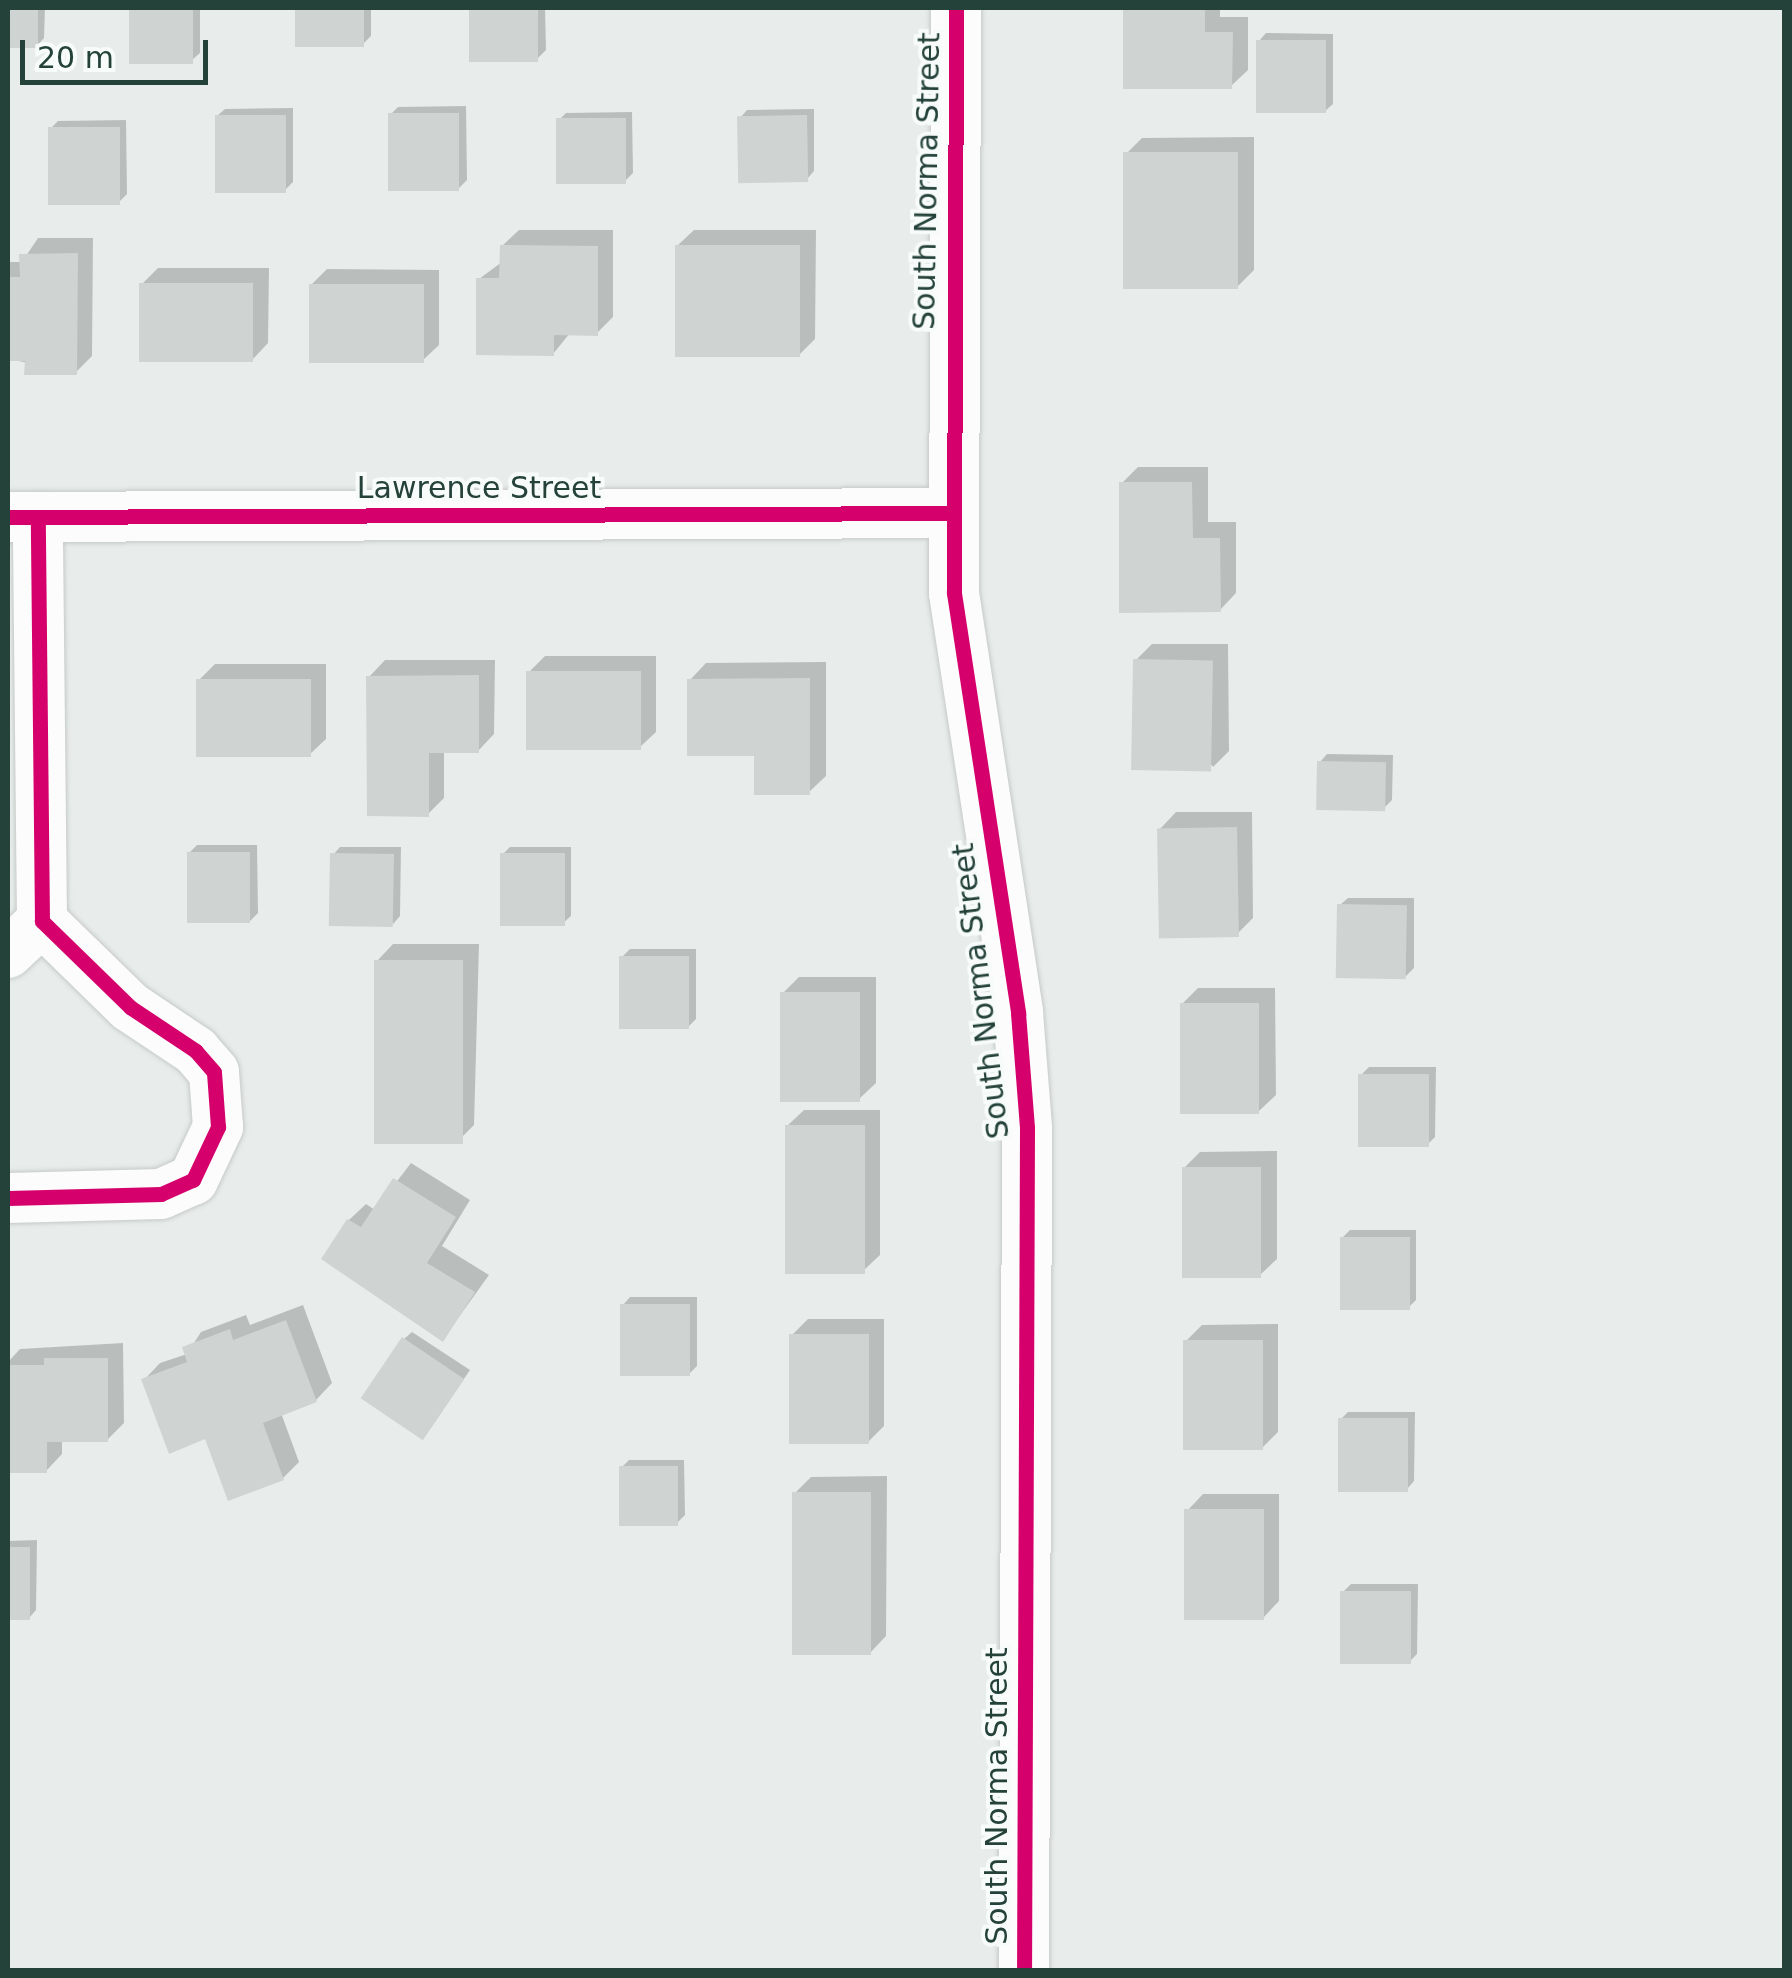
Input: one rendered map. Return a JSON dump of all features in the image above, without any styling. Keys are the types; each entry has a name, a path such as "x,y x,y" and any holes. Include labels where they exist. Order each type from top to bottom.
{"street":[{"name":"South Norma Street","path":"956,8 954,593 1018,1013 1027,1128 1024,1970"},
{"name":"Lawrence Street","path":"22,517 952,513"},
{"path":"8,1198 162,1194 193,1180 218,1127 214,1072 196,1051 25,937 22,517"}],"building":[{"path":"8,8 38,8 38,48 8,48"},
{"path":"129,8 193,8 193,64 129,64"},
{"path":"295,8 364,8 364,47 295,47"},
{"path":"469,8 538,8 538,62 469,62"},
{"path":"1123,8 1205,8 1205,32 1233,32 1232,89 1123,89"},
{"path":"1256,40 1326,40 1326,113 1256,113"},
{"path":"388,113 459,113 459,191 388,191"},
{"path":"215,115 286,115 286,193 215,193"},
{"path":"807,115 808,182 738,183 737,116"},
{"path":"556,118 626,118 626,184 556,184"},
{"path":"48,127 120,127 120,205 48,205"},
{"path":"1123,152 1238,152 1238,289 1123,289"},
{"path":"500,245 598,246 598,336 554,335 554,356 476,355 476,278 499,278"},
{"path":"675,245 800,245 800,357 675,357"},
{"path":"78,253 77,375 24,375 25,361 8,361 8,277 20,277 19,254"},
{"path":"139,283 253,283 253,362 139,362"},
{"path":"309,284 424,284 424,363 309,363"},
{"path":"1119,482 1192,482 1193,538 1220,538 1221,612 1119,613"},
{"path":"1133,659 1213,660 1211,771 1131,770"},
{"path":"526,671 641,671 641,750 526,750"},
{"path":"479,675 479,753 429,753 429,817 367,816 366,676"},
{"path":"810,678 810,795 754,795 754,756 687,756 687,679"},
{"path":"196,679 311,679 311,757 196,757"},
{"path":"1317,761 1386,762 1385,811 1316,810"},
{"path":"1237,827 1239,937 1159,938 1157,828"},
{"path":"187,852 250,852 250,923 187,923"},
{"path":"330,853 394,854 393,927 329,926"},
{"path":"500,853 565,853 565,926 500,926"},
{"path":"1337,904 1407,905 1406,979 1336,978"},
{"path":"619,956 689,956 689,1029 619,1029"},
{"path":"374,960 463,960 463,1144 374,1144"},
{"path":"780,992 860,992 860,1102 780,1102"},
{"path":"1180,1003 1259,1003 1259,1114 1180,1114"},
{"path":"1358,1074 1429,1074 1429,1147 1358,1147"},
{"path":"785,1125 865,1125 865,1274 785,1274"},
{"path":"1182,1167 1261,1167 1261,1278 1182,1278"},
{"path":"393,1178 456,1217 427,1263 475,1292 443,1342 321,1259 347,1219 361,1227"},
{"path":"1340,1237 1410,1237 1410,1310 1340,1310"},
{"path":"620,1304 690,1304 690,1376 620,1376"},
{"path":"286,1320 317,1402 263,1423 284,1480 228,1501 205,1439 169,1454 141,1379 187,1362 182,1347 230,1329 233,1340"},
{"path":"789,1334 869,1334 869,1444 789,1444"},
{"path":"402,1337 464,1379 423,1440 361,1398"},
{"path":"1183,1340 1263,1340 1263,1450 1183,1450"},
{"path":"44,1358 108,1358 108,1442 47,1442 47,1473 8,1473 8,1365 44,1365"},
{"path":"1338,1418 1408,1418 1408,1492 1338,1492"},
{"path":"619,1466 678,1466 678,1526 619,1526"},
{"path":"792,1492 871,1492 871,1655 792,1655"},
{"path":"1184,1509 1264,1509 1264,1620 1184,1620"},
{"path":"8,1547 30,1547 30,1620 8,1620"},
{"path":"1340,1591 1411,1591 1411,1664 1340,1664"}],"cycle path":[{"path":"956,8 954,593 1018,1013 1027,1128 1024,1970"},
{"path":"8,517 952,513"},
{"path":"8,1198 161,1194 193,1180 218,1127 214,1072 196,1051 130,1007 42,921 38,517"}]}
